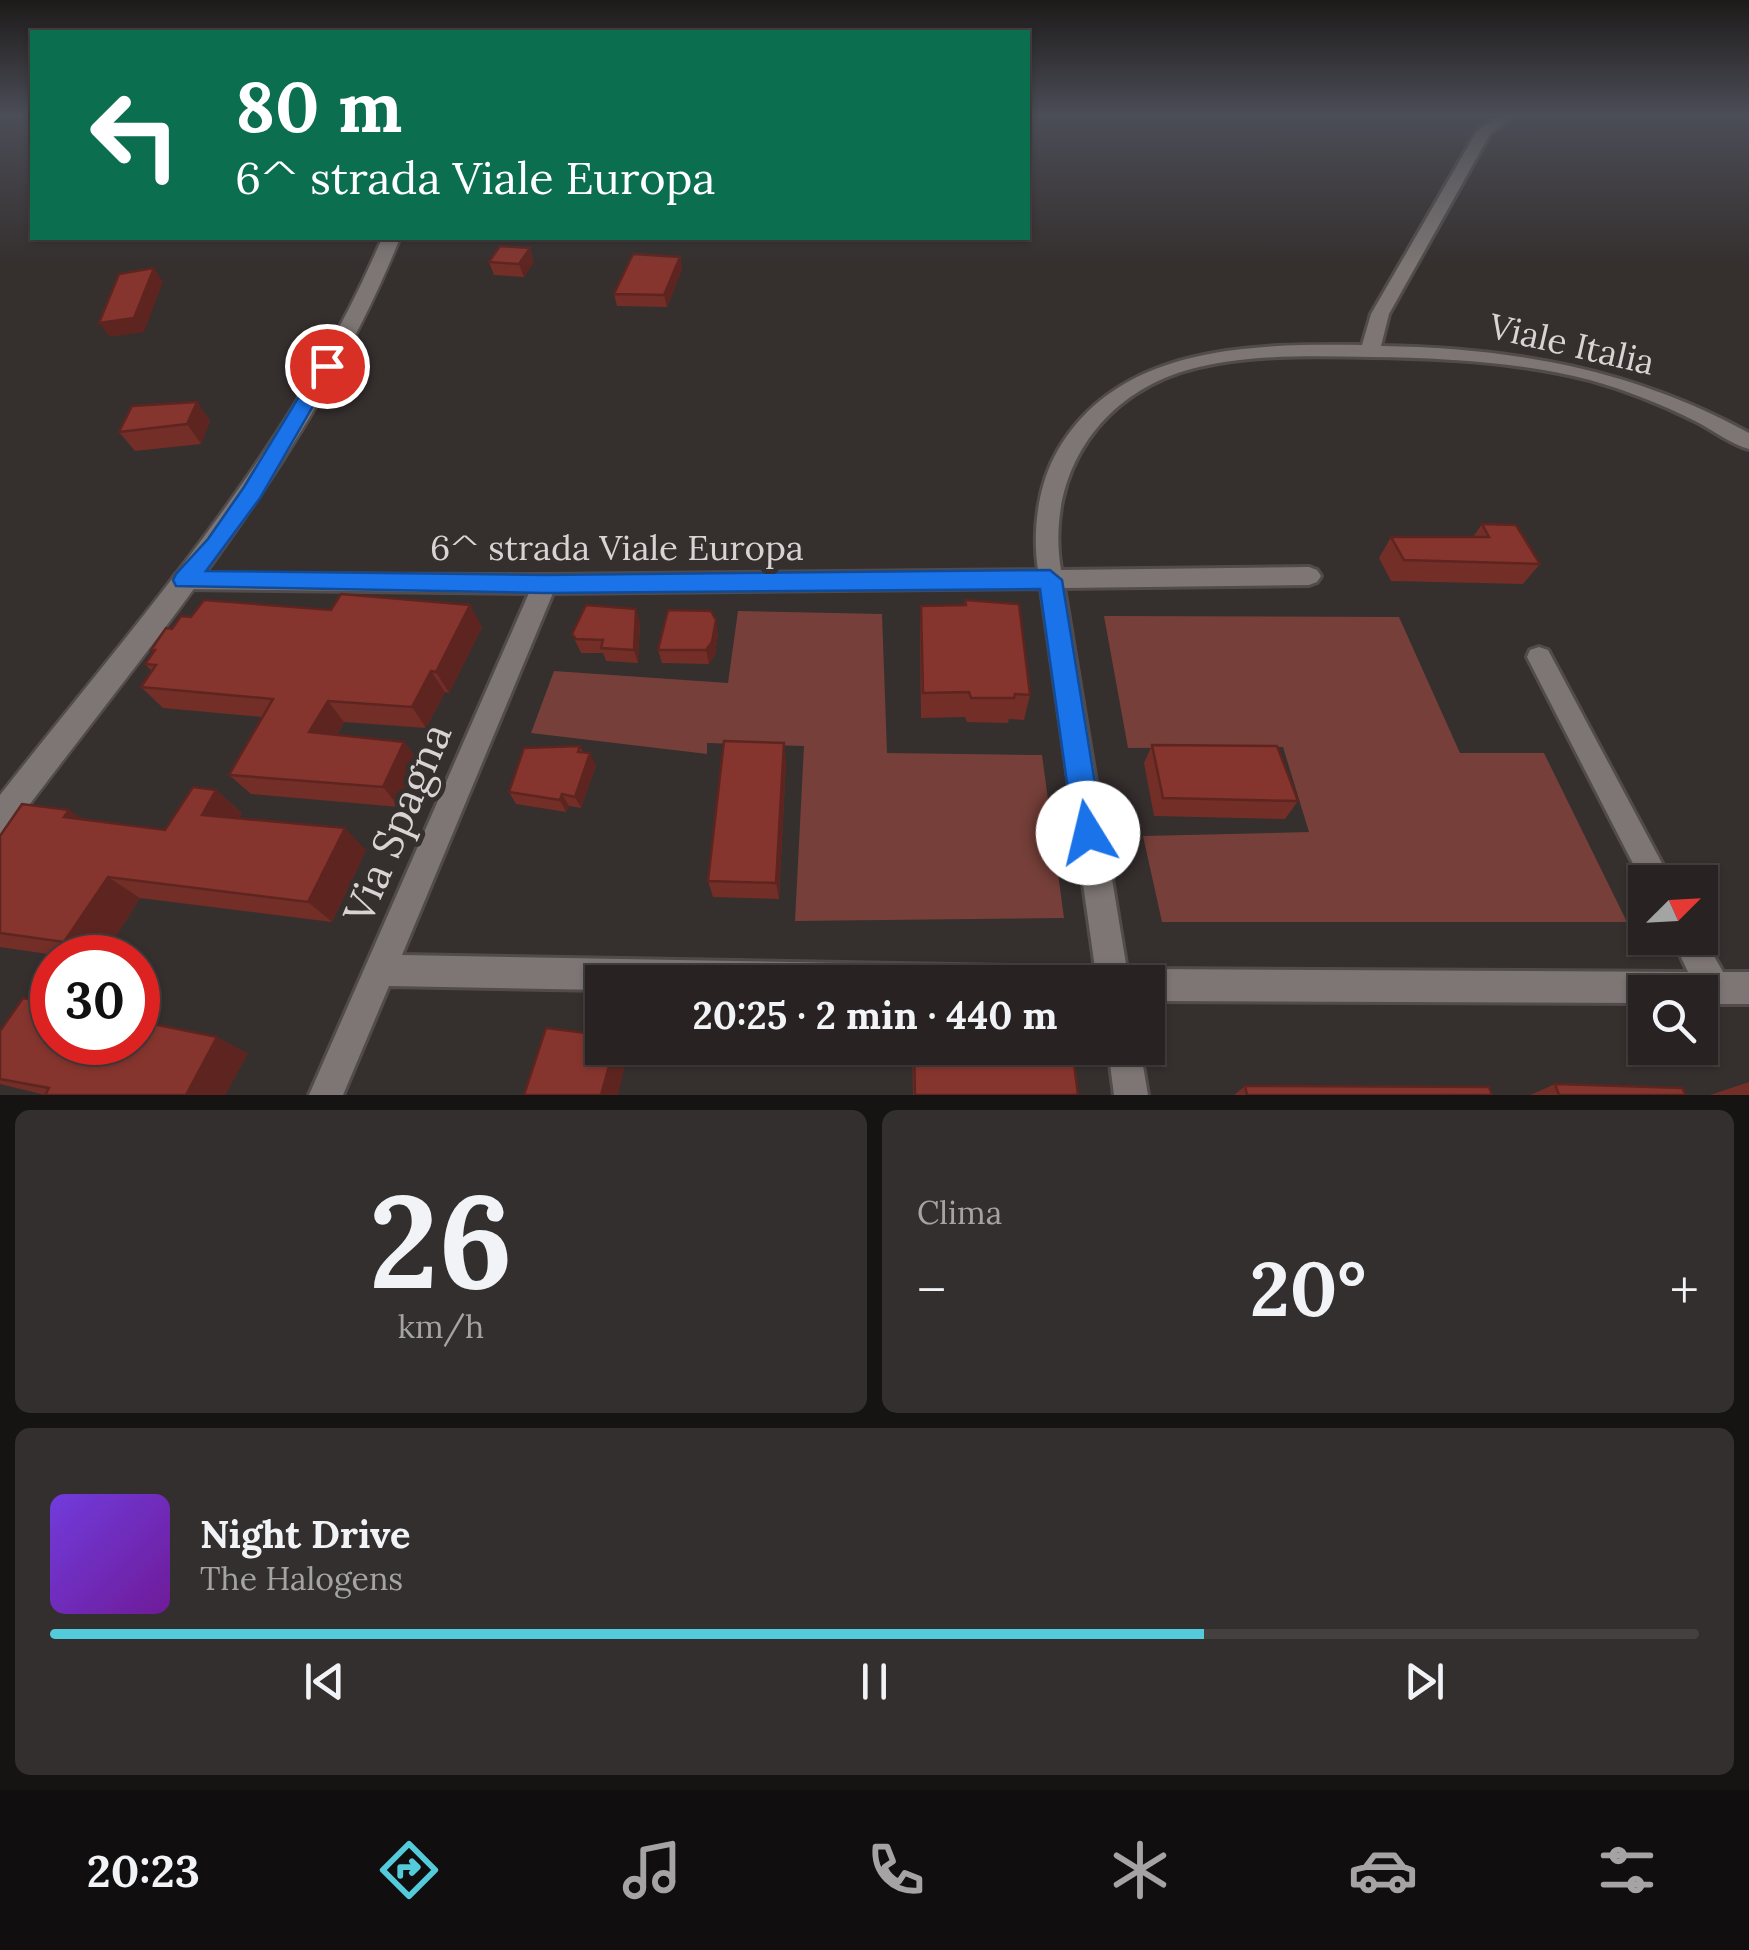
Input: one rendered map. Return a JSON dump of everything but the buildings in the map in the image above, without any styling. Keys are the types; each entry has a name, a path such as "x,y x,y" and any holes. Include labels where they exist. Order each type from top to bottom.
{"street":[{"path":"1370,351 1380,314 1465,165"},
{"path":"0,818 184,580 216,545 288,434 356,316 391,240"},
{"name":"Viale Italia","path":"1110,965 1050,580 1049,509 1058,471 1072,444 1113,401 1141,382 1207,360 1254,353 1483,354 1589,374 1655,395 1749,442"},
{"name":"6^ strada Viale Europa","path":"184,580 545,584 1309,576"},
{"name":"Via Spagna","path":"326,1095 545,584"},
{"path":"1539,656 1649,865"},
{"path":"380,970 585,974"},
{"path":"1165,985 1628,988"},
{"path":"1718,988 1749,988"},
{"path":"1127,1065 1131,1095"}],"shaded area":[{"path":"738,611 882,614 887,753 1042,755 1064,918 795,921 804,746 707,743 707,754 531,733 554,671 728,683"},
{"path":"1104,616 1399,617 1460,753 1544,753 1627,922 1162,922 1143,836 1309,832 1283,747 1128,748"}],"route":[{"path":"327,366 252,492 216,545 184,580 545,584 1050,580 1088,833"}]}
